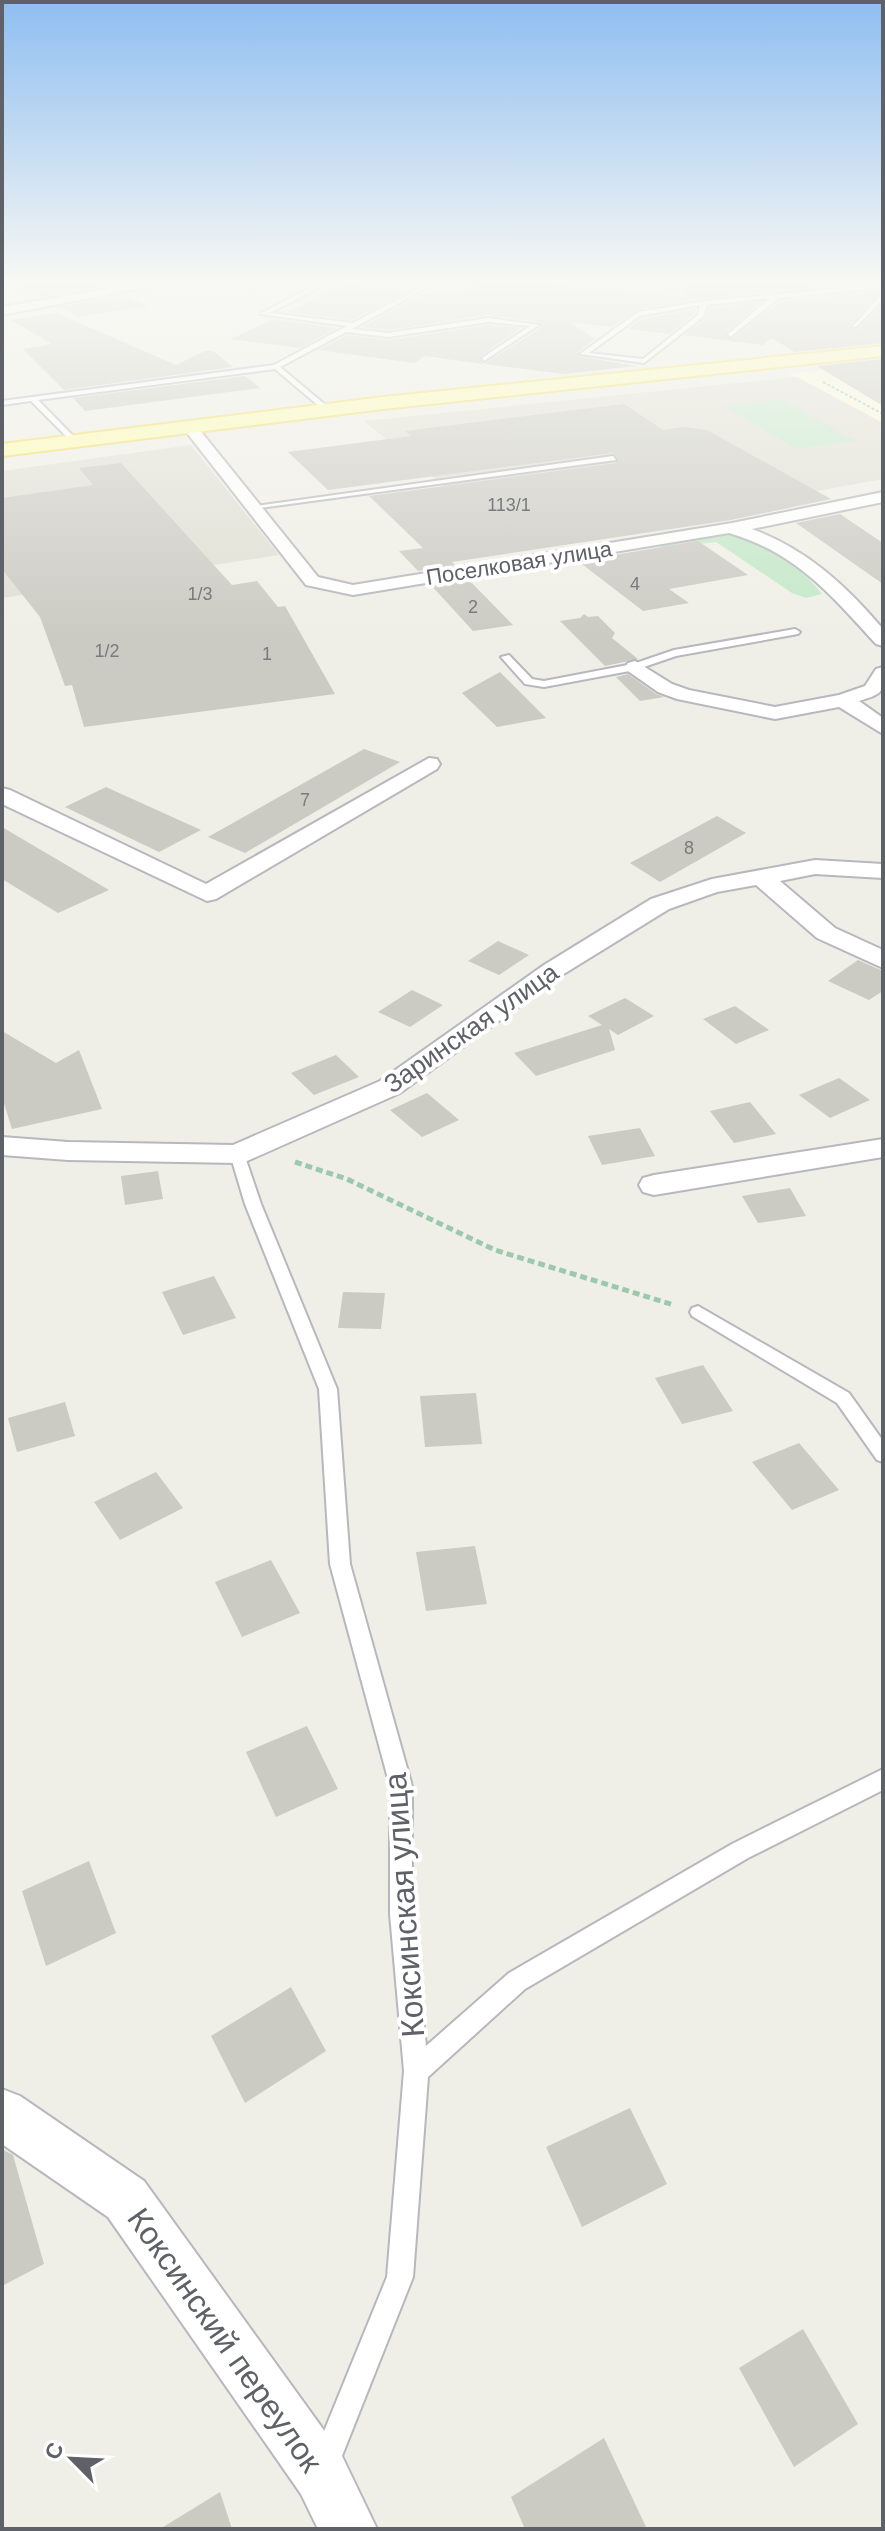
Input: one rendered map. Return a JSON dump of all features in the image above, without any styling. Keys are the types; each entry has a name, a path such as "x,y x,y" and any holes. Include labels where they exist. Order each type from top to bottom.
{"main road":[{"path":"2,450 410,401"}],"street":[{"name":"Поселковая улица","path":"189,426 312,581 353,590 730,528 756,534 797,557 858,610 883,640"},
{"path":"730,528 883,497"},
{"path":"858,610 883,606"},
{"path":"635,667 665,688 684,695 775,713 843,700 873,690 883,673"},
{"path":"843,700 883,728"},
{"path":"2,795 207,894 429,764"},
{"name":"Заринская улица","path":"2,1146 68,1151 244,1151 390,1087 553,970 660,904 712,886 815,867 883,871"},
{"path":"761,877 826,933 883,960"},
{"path":"654,1185 883,1148"},
{"name":"Коксинский переулок","path":"2,2114 126,2199 321,2474 348,2529"}],"lane":[{"path":"35,401 72,440"},
{"path":"316,401 326,410"},
{"path":"253,507 613,458"},
{"path":"506,657 529,682 544,684 635,667 674,653 795,632"},
{"name":"Коксинская улица","path":"244,1151 253,1204 328,1389 340,1564 401,1786 401,1914 416,2071 400,2277 321,2474"},
{"path":"698,1312 843,1398 883,1455"},
{"path":"416,2071 517,1981 740,1851 883,1779"}],"path":[{"path":"859,401 883,414"},
{"path":"244,1151 347,1179 495,1250 698,1312"}],"shaded area":[{"path":"560,401 842,401 883,423 883,479 702,512 444,486 364,421"},
{"path":"834,401 883,401 883,431"},
{"path":"191,445 279,555 2,598 2,471"}],"green space":[{"path":"785,401 855,441 796,449 724,406"},
{"path":"739,534 784,559 804,574 822,594 806,598 792,593 716,542 663,548 655,544 701,535"}],"building":[{"path":"76,401 160,401 85,411"},
{"path":"624,404 663,430 684,427 707,430 831,499 731,520 452,562 455,565 418,571 399,551 423,548 369,496 616,463 618,458 613,453 328,490 288,452 411,436 405,431"},
{"path":"121,463 232,585 257,581 278,607 285,606 335,694 84,727 72,685 65,686 40,617 2,569 2,498 93,485 79,468"},
{"path":"840,514 883,543 883,584 796,523"},
{"path":"698,541 748,575 669,589 689,603 643,611 578,561"},
{"path":"468,579 513,625 473,631 431,585"},
{"path":"584,614 588,617 598,616 615,633 612,638 638,659 605,666 560,621 580,618"},
{"path":"500,672 546,718 497,727 462,693"},
{"path":"628,674 664,697 640,701 616,677"},
{"path":"364,749 400,762 245,853 208,837"},
{"path":"106,787 201,830 159,852 65,807"},
{"path":"717,816 746,833 660,882 630,863"},
{"path":"2,827 109,890 58,913 2,879"},
{"path":"498,941 529,955 499,975 468,961"},
{"path":"858,960 883,971 883,991 869,1000 828,981"},
{"path":"412,990 443,1005 410,1027 378,1012"},
{"path":"625,998 654,1016 618,1035 609,1029 615,1050 536,1076 514,1053 602,1025 588,1016"},
{"path":"735,1006 769,1030 736,1044 703,1019"},
{"path":"2,1031 56,1063 79,1050 102,1109 12,1129 2,1097"},
{"path":"336,1055 359,1077 314,1095 291,1073"},
{"path":"839,1078 870,1100 830,1118 799,1095"},
{"path":"427,1093 459,1120 422,1137 390,1110"},
{"path":"750,1102 776,1134 734,1143 710,1111"},
{"path":"640,1128 655,1156 602,1165 588,1136"},
{"path":"158,1171 163,1199 125,1205 121,1176"},
{"path":"790,1188 806,1216 758,1223 742,1196"},
{"path":"214,1276 236,1318 183,1335 162,1292"},
{"path":"343,1292 385,1293 381,1329 338,1328"},
{"path":"703,1365 733,1411 682,1424 655,1378"},
{"path":"476,1393 482,1444 425,1447 420,1396"},
{"path":"65,1402 75,1436 17,1452 8,1418"},
{"path":"799,1443 839,1490 792,1510 752,1462"},
{"path":"156,1472 183,1508 120,1540 94,1502"},
{"path":"475,1546 487,1604 426,1611 416,1552"},
{"path":"271,1560 300,1613 242,1637 215,1582"},
{"path":"307,1726 338,1789 276,1817 246,1752"},
{"path":"89,1861 116,1933 46,1966 22,1891"},
{"path":"291,1987 326,2051 245,2103 211,2036"},
{"path":"630,2108 667,2184 582,2227 546,2147"},
{"path":"2,2149 13,2155 44,2264 2,2286"},
{"path":"803,2329 858,2424 794,2467 739,2368"},
{"path":"604,2438 647,2529 525,2529 511,2497"},
{"path":"220,2492 232,2529 160,2529"}]}
